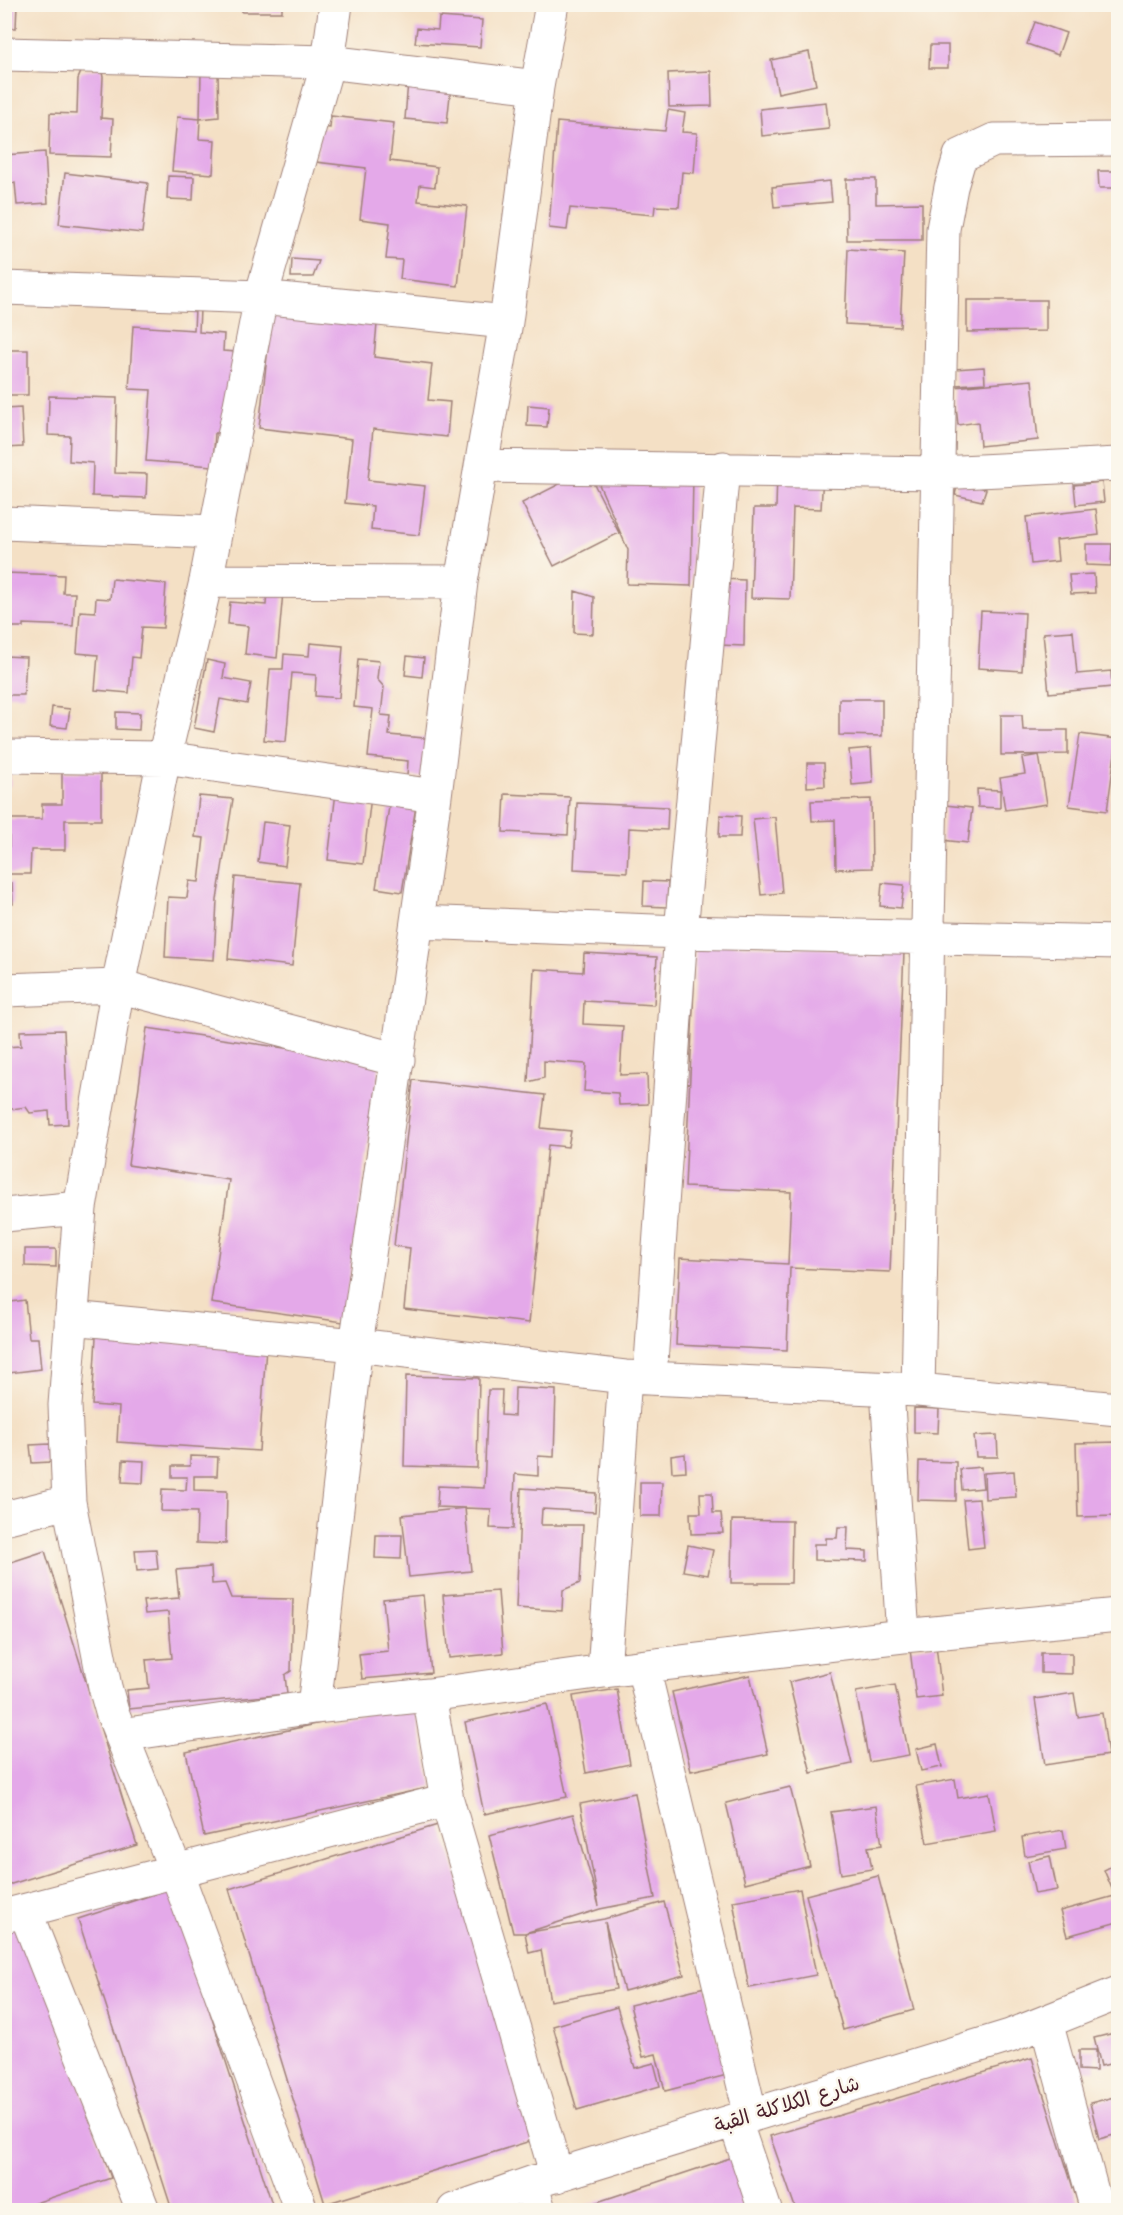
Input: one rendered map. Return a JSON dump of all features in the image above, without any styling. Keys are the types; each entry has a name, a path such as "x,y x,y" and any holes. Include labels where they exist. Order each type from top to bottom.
{"street":[{"path":"301,2211 176,1871 121,1735 105,1688 69,1502 65,1405 80,1208 118,986 164,758 206,581 261,297 328,62 336,4"},
{"path":"314,1707 356,1345 435,796 461,582 506,322 537,87 552,4"},
{"path":"4,54 328,62 537,87"},
{"path":"903,1636 903,1390 929,937 943,229 960,156 994,140 1119,139"},
{"path":"4,288 261,297 506,322"},
{"path":"481,466 939,473 1119,464"},
{"path":"604,1671 637,1377 681,932 723,468"},
{"path":"4,523 214,532"},
{"path":"206,581 461,582"},
{"path":"4,756 164,758 435,796"},
{"path":"417,922 681,932 1119,942"},
{"path":"4,990 118,986 398,1060"},
{"path":"4,1215 80,1208"},
{"path":"71,1318 356,1345 637,1377 903,1390 1119,1409"},
{"path":"4,1518 69,1502"},
{"path":"121,1735 314,1707 429,1695 604,1671 903,1636 1119,1616"},
{"path":"643,1667 765,2211"},
{"path":"429,1695 447,1800 542,2190"},
{"path":"143,2211 14,1914 447,1800"},
{"name":"شارع الكلاكلة القبة","path":"454,2211 542,2190 743,2118 1011,2036 1119,1993"},
{"path":"1046,2022 1097,2211"}],"building":[{"path":"4,4 17,4 16,28 4,28"},
{"path":"242,4 282,4 282,12 242,12"},
{"path":"439,17 482,20 480,47 415,43 417,28 438,30"},
{"path":"1035,22 1066,33 1058,55 1027,44"},
{"path":"930,45 948,45 948,68 929,68"},
{"path":"809,52 816,85 778,93 771,60"},
{"path":"101,68 103,77 101,118 113,119 111,157 49,155 50,113 77,114 78,79 81,72"},
{"path":"711,71 712,106 669,107 668,73"},
{"path":"201,72 218,72 219,117 200,119"},
{"path":"408,81 451,86 447,123 405,119"},
{"path":"826,102 829,129 762,136 760,109"},
{"path":"668,110 685,113 682,132 697,133 694,173 682,172 679,207 655,206 654,215 570,208 567,230 549,228 557,122 665,131"},
{"path":"331,116 394,123 390,161 437,167 435,187 420,185 418,201 467,206 458,286 400,279 402,260 386,259 390,223 360,219 366,168 316,162 320,127 330,128"},
{"path":"177,117 200,119 199,139 215,140 213,174 172,171"},
{"path":"45,152 48,203 17,205 15,183 4,184 4,155"},
{"path":"1098,171 1118,171 1118,188 1099,188"},
{"path":"65,173 148,183 142,233 59,224"},
{"path":"168,176 194,177 193,200 167,199"},
{"path":"846,179 876,179 876,204 922,203 922,240 847,240"},
{"path":"830,181 832,202 774,207 772,187"},
{"path":"848,249 904,253 900,327 845,324"},
{"path":"292,259 319,261 313,277 291,277"},
{"path":"967,300 1046,300 1046,331 967,332"},
{"path":"195,309 200,309 199,332 224,334 223,351 251,353 229,433 215,433 213,466 146,461 151,390 129,389 133,326 194,330"},
{"path":"272,312 377,324 374,357 432,364 428,400 450,402 447,437 373,429 368,480 425,486 419,535 371,530 373,506 345,503 352,439 259,428"},
{"path":"8,350 28,350 28,395 9,395"},
{"path":"984,367 985,383 956,385 955,369"},
{"path":"1032,380 1038,440 980,446 978,422 958,425 954,387"},
{"path":"49,396 117,398 115,473 147,474 146,498 92,496 93,463 69,461 70,436 48,435"},
{"path":"528,405 549,407 547,427 527,426"},
{"path":"21,408 23,447 5,448 5,409"},
{"path":"587,470 619,533 554,566 522,503"},
{"path":"594,473 693,476 691,586 627,584 628,550"},
{"path":"777,473 823,474 821,509 793,508 790,599 751,598 754,508 776,508"},
{"path":"958,482 986,489 982,501 955,495"},
{"path":"1102,482 1104,502 1076,505 1074,485"},
{"path":"1096,509 1099,535 1056,540 1058,561 1031,564 1026,517"},
{"path":"1086,544 1112,544 1111,566 1086,565"},
{"path":"4,573 64,575 63,593 75,593 73,626 23,624 23,627 4,627"},
{"path":"1094,574 1095,593 1071,594 1069,575"},
{"path":"112,579 166,584 163,628 142,627 139,658 132,657 129,693 95,690 98,655 77,653 80,611 95,612 96,598 110,599"},
{"path":"721,579 745,580 744,646 720,645"},
{"path":"267,590 283,592 277,658 245,654 248,626 228,624 230,602 266,605"},
{"path":"575,591 594,597 593,634 574,633"},
{"path":"981,611 1025,613 1022,671 978,668"},
{"path":"1073,631 1077,674 1111,671 1112,687 1049,693 1043,633"},
{"path":"310,643 343,646 339,698 315,696 316,675 292,673 286,742 264,740 270,669 283,669 284,654 309,656"},
{"path":"4,656 26,657 24,695 4,695"},
{"path":"407,656 424,658 422,677 405,675"},
{"path":"358,659 379,661 377,679 384,687 381,715 391,716 389,735 436,739 432,778 407,776 408,761 368,757 373,709 354,707"},
{"path":"207,660 225,664 223,678 251,683 247,704 220,699 214,732 194,728"},
{"path":"839,699 882,699 882,736 839,735"},
{"path":"52,707 70,709 67,728 50,726"},
{"path":"116,712 140,713 139,730 116,729"},
{"path":"1001,715 1022,715 1023,730 1068,730 1068,754 1001,755"},
{"path":"1080,734 1117,739 1107,811 1069,806"},
{"path":"871,748 873,783 852,785 849,750"},
{"path":"1039,755 1047,804 1005,810 1000,778 1025,774 1022,758"},
{"path":"807,763 824,763 825,786 807,787"},
{"path":"4,765 10,765 10,786 4,786"},
{"path":"62,772 101,772 101,820 65,820 65,850 31,850 30,874 9,874 9,819 42,819 42,804 62,804"},
{"path":"977,789 1000,790 1000,808 978,807"},
{"path":"336,792 371,796 363,864 328,860"},
{"path":"505,794 570,797 568,835 503,832"},
{"path":"199,796 233,799 217,900 214,960 165,957 168,897 187,898 189,881 199,882 204,838 195,837"},
{"path":"871,799 872,868 836,869 835,820 812,821 811,801"},
{"path":"390,801 416,806 402,892 376,888"},
{"path":"577,803 668,807 667,830 629,828 627,872 574,869"},
{"path":"945,805 972,808 968,843 942,840"},
{"path":"720,815 741,816 740,837 719,837"},
{"path":"775,817 782,893 761,895 753,819"},
{"path":"263,822 290,825 285,866 258,862"},
{"path":"235,877 300,883 292,966 228,959"},
{"path":"644,881 668,882 667,907 643,906"},
{"path":"5,883 12,883 13,904 5,904"},
{"path":"882,883 904,885 901,908 880,906"},
{"path":"696,943 904,952 890,1272 790,1268 787,1350 676,1345 680,1258 788,1264 791,1192 685,1187"},
{"path":"584,953 657,957 654,1005 584,1001 583,1024 623,1026 620,1075 647,1074 648,1104 619,1105 618,1093 584,1091 586,1064 544,1061 544,1078 528,1082 534,969 583,972"},
{"path":"147,1028 380,1062 343,1322 211,1303 229,1180 128,1165"},
{"path":"64,1030 68,1124 50,1125 49,1111 30,1113 26,1107 4,1110 4,1047 21,1046 20,1031"},
{"path":"413,1080 545,1095 541,1128 571,1131 568,1147 548,1145 529,1323 404,1309 410,1248 394,1246"},
{"path":"25,1249 56,1249 56,1267 25,1266"},
{"path":"25,1300 29,1338 38,1338 41,1369 9,1373 7,1352 4,1353 4,1303"},
{"path":"96,1337 266,1347 259,1451 117,1442 119,1407 92,1405"},
{"path":"406,1376 479,1378 477,1468 404,1466"},
{"path":"515,1388 556,1390 554,1457 538,1456 538,1476 515,1474 513,1529 490,1528 491,1509 437,1507 438,1486 484,1488 488,1390 502,1390 501,1415 514,1416"},
{"path":"914,1408 939,1409 938,1433 914,1432"},
{"path":"997,1435 998,1457 976,1457 974,1436"},
{"path":"1118,1442 1118,1516 1078,1517 1076,1443"},
{"path":"50,1444 51,1462 32,1463 30,1445"},
{"path":"685,1454 686,1471 672,1472 671,1456"},
{"path":"190,1456 218,1457 217,1476 194,1476 194,1490 227,1491 226,1544 196,1543 197,1512 161,1511 162,1489 186,1490 187,1477 172,1477 172,1466 190,1466"},
{"path":"123,1460 144,1461 143,1483 122,1482"},
{"path":"919,1461 956,1462 956,1501 918,1500"},
{"path":"981,1467 983,1488 962,1490 960,1469"},
{"path":"1014,1471 1016,1497 985,1499 984,1473"},
{"path":"640,1482 662,1482 661,1516 640,1516"},
{"path":"521,1488 596,1493 595,1512 542,1509 541,1525 583,1525 580,1583 563,1590 562,1611 516,1608"},
{"path":"700,1493 712,1493 713,1513 721,1513 723,1533 691,1534 690,1513 701,1513"},
{"path":"979,1499 984,1547 968,1549 963,1500"},
{"path":"465,1508 471,1571 409,1577 402,1515"},
{"path":"732,1520 792,1521 791,1583 731,1583"},
{"path":"838,1527 848,1527 847,1550 867,1551 867,1561 814,1560 814,1544 826,1544 826,1538 837,1538"},
{"path":"376,1535 402,1535 401,1559 375,1558"},
{"path":"688,1545 713,1550 708,1575 683,1571"},
{"path":"156,1549 158,1569 137,1571 135,1550"},
{"path":"45,1551 137,1845 5,1886 5,1564"},
{"path":"211,1567 212,1584 225,1583 231,1598 293,1599 291,1671 285,1675 287,1694 129,1709 127,1690 149,1688 146,1660 172,1658 168,1612 145,1614 143,1601 179,1598 176,1570"},
{"path":"498,1591 503,1653 449,1658 443,1595"},
{"path":"423,1595 431,1673 362,1679 359,1654 388,1651 383,1599"},
{"path":"936,1645 942,1696 916,1699 910,1649"},
{"path":"1041,1653 1072,1653 1072,1674 1041,1673"},
{"path":"830,1672 852,1764 811,1773 789,1682"},
{"path":"750,1675 768,1754 691,1771 672,1692"},
{"path":"895,1685 909,1755 869,1762 856,1692"},
{"path":"617,1689 630,1764 586,1773 573,1696"},
{"path":"1074,1693 1078,1717 1102,1713 1108,1755 1045,1765 1035,1699"},
{"path":"414,1703 432,1787 204,1836 186,1752"},
{"path":"547,1704 567,1797 484,1814 465,1722"},
{"path":"937,1744 942,1767 921,1771 916,1749"},
{"path":"955,1779 958,1798 989,1793 996,1831 927,1843 916,1786"},
{"path":"790,1787 810,1866 745,1883 726,1803"},
{"path":"635,1793 655,1898 600,1909 525,1933 513,1933 489,1835 573,1814 599,1906 580,1804"},
{"path":"876,1806 882,1845 868,1847 872,1869 841,1874 831,1812"},
{"path":"441,1824 537,2139 325,2204 229,1889"},
{"path":"1063,1830 1066,1849 1025,1856 1022,1837"},
{"path":"1050,1856 1057,1890 1035,1894 1028,1861"},
{"path":"1118,1863 1118,1889 1113,1891 1104,1870"},
{"path":"878,1876 914,2010 843,2030 806,1895"},
{"path":"170,1889 274,2210 172,2210 78,1919"},
{"path":"800,1889 816,1975 749,1988 733,1901"},
{"path":"1118,1895 1118,1922 1067,1936 1060,1911"},
{"path":"664,1902 684,1975 624,1991 605,1922 616,1989 550,2001 541,1950 529,1953 525,1933 604,1919"},
{"path":"23,1914 111,2178 14,2210 4,2210 4,1920"},
{"path":"705,1987 727,2075 665,2091 656,2054 643,2057 630,2005"},
{"path":"617,2007 635,2068 654,2063 660,2086 577,2110 553,2026"},
{"path":"1118,2032 1118,2062 1101,2066 1094,2038"},
{"path":"1079,2050 1096,2050 1096,2071 1079,2070"},
{"path":"1032,2058 1080,2210 796,2210 770,2136"},
{"path":"1118,2096 1118,2134 1099,2139 1090,2103"},
{"path":"733,2157 750,2210 573,2210"},
{"path":"1118,2185 1118,2210 1116,2210 1112,2186"}]}
